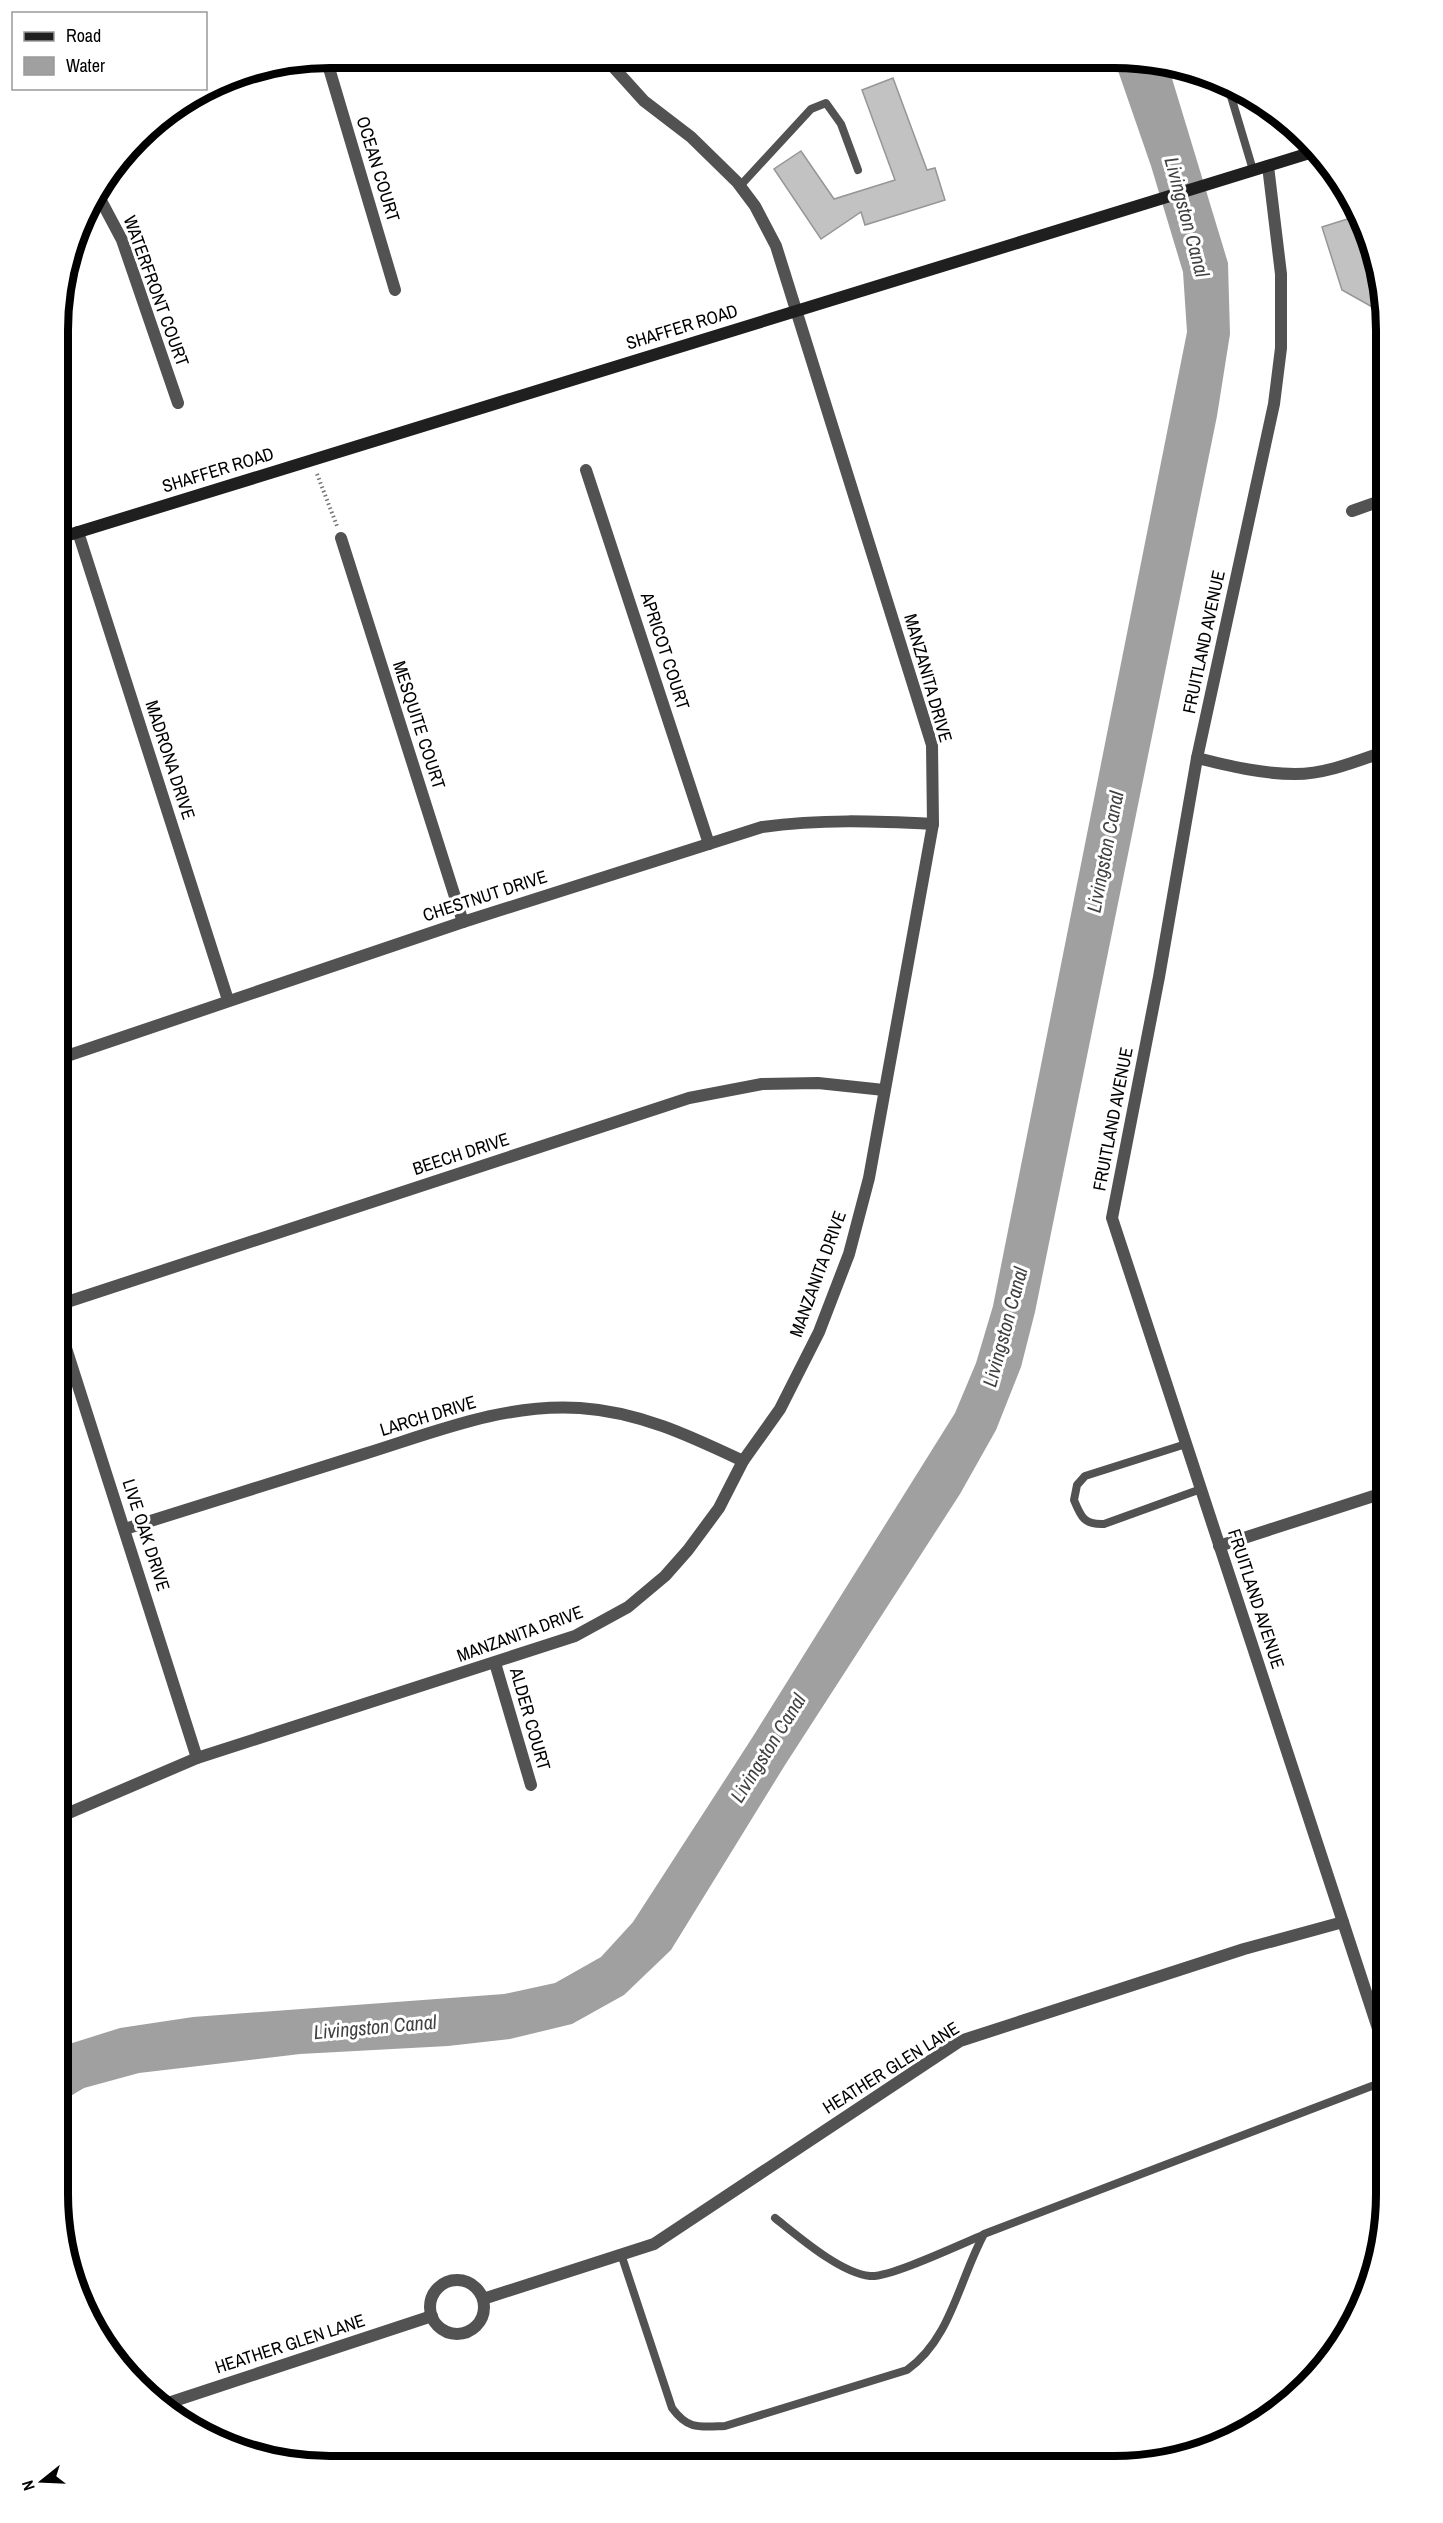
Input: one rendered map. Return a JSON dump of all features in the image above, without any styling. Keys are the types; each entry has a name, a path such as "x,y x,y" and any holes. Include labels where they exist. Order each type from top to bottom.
{"main road":[{"name":"SHAFFER ROAD","path":"68,535 1308,154"}],"street":[{"name":"OCEAN COURT","path":"329,68 395,290"},
{"name":"MANZANITA DRIVE","path":"68,1813 197,1758 575,1636 628,1607 665,1576 688,1550 719,1508 743,1461 780,1409 824,1321 849,1254 866,1188 933,824 932,745 776,246 755,206 740,186 691,137 644,101 614,68"},
{"name":"FRUITLAND AVENUE","path":"1268,166 1281,274 1281,348 1274,404 1197,758 1159,977 1112,1218 1376,2023"},
{"name":"WATERFRONT COURT","path":"101,201 122,240 178,403"},
{"name":"APRICOT COURT","path":"586,470 709,844"},
{"path":"1352,511 1376,503"},
{"name":"MADRONA DRIVE","path":"78,532 228,1000"},
{"name":"MESQUITE COURT","path":"341,538 463,922"},
{"path":"1197,758 1249,771 1297,774 1337,767 1376,754"},
{"name":"CHESTNUT DRIVE","path":"68,1056 463,922 762,827 848,820 933,824"},
{"name":"BEECH DRIVE","path":"68,1302 689,1098 762,1084 818,1083 884,1090"},
{"name":"LIVE OAK DRIVE","path":"68,1354 197,1758"},
{"name":"LARCH DRIVE","path":"125,1529 484,1417 547,1407 582,1408 650,1419 681,1431 743,1461"},
{"path":"1219,1546 1376,1495"},
{"name":"ALDER COURT","path":"495,1663 531,1785"},
{"name":"HEATHER GLEN LANE","path":"483,2299 654,2244 960,2041 1244,1949 1343,1922"},
{"path":"459,2280 472,2284 483,2299 483,2314 480,2321 473,2328 464,2332 443,2330 432,2316 430,2303 433,2294 444,2283 459,2280"},
{"name":"HEATHER GLEN LANE","path":"171,2402 432,2316"}],"lane":[{"path":"1230,94 1253,170"},
{"path":"740,186 811,109 826,103 841,124 858,170"},
{"path":"1186,1444 1085,1476 1077,1485 1074,1500 1085,1520 1093,1525 1104,1524 1201,1490"},
{"path":"775,2218 823,2254 852,2270 870,2276 889,2273 984,2234 1376,2084"},
{"path":"621,2254 672,2408 681,2421 698,2427 725,2426 907,2370 920,2361 935,2344 984,2234"}],"path":[{"path":"312,460 341,538"}],"water":[{"name":"Livingston Canal","path":"1117,68 1171,74 1228,263 1230,334 1217,416 1035,1312 1021,1367 996,1430 960,1494 785,1765 671,1950 624,1995 572,2024 510,2039 448,2046 300,2054 139,2073 84,2088 68,2097 68,2044 120,2028 193,2017 504,1994 555,1983 601,1957 633,1922 752,1738 955,1413 976,1363 993,1306 1187,332 1183,272 1151,166"}],"building":[{"path":"893,78 927,170 935,168 945,200 865,225 861,212 821,239 774,169 801,151 834,199 895,180 862,90"},
{"path":"1351,218 1367,261 1375,308 1342,290 1322,227"}]}
